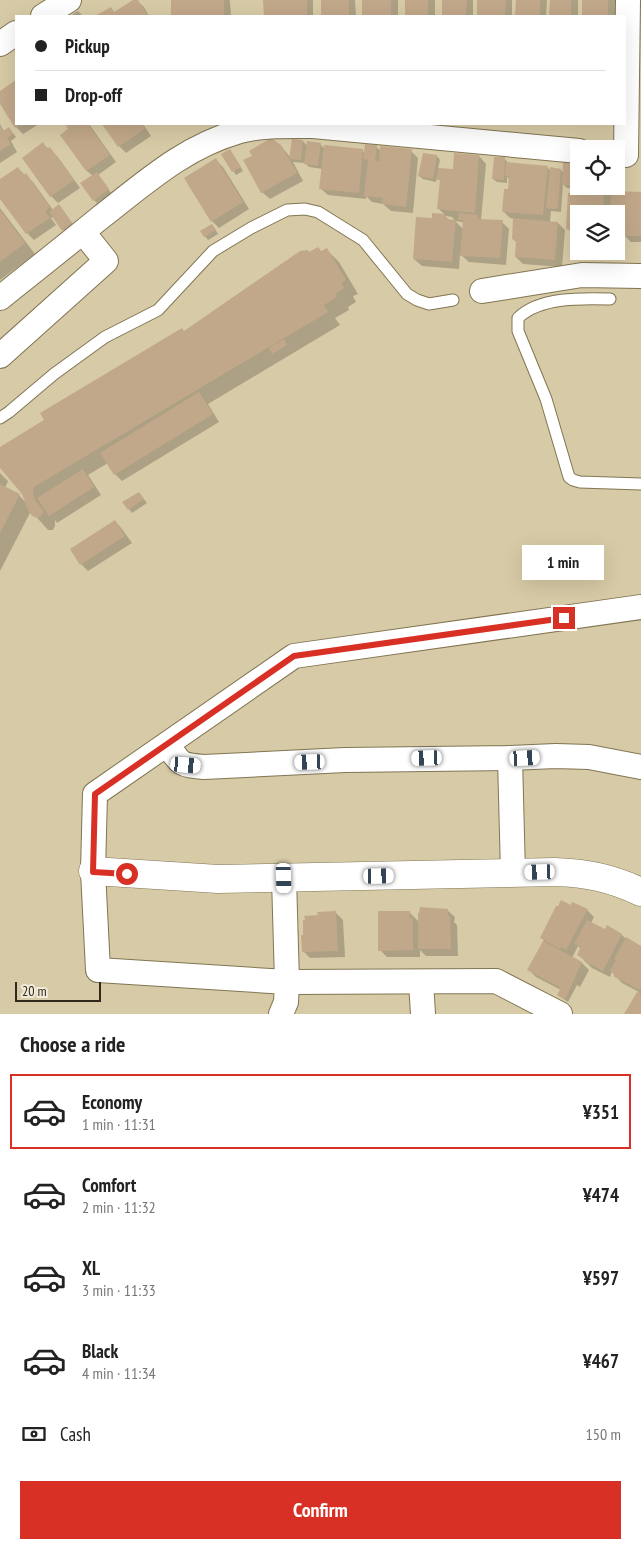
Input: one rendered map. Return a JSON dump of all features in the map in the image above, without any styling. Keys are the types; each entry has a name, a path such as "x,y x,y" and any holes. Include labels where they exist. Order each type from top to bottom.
{"street":[{"path":"46,15 69,0"},
{"path":"628,0 628,155"},
{"path":"0,44 15,35"},
{"path":"0,298 178,158 241,131 280,126 313,126 570,150"},
{"path":"0,356 106,261 83,232"},
{"path":"482,291 582,275 641,276"},
{"path":"560,1014 496,981 287,982 98,970 93,872 95,794 294,656 641,607"},
{"path":"168,744 177,760 186,765 204,767 363,760 556,756 589,757 641,766"},
{"path":"510,758 513,873"},
{"path":"93,872 218,879 580,873 604,878 641,892"},
{"path":"281,1014 286,1002 287,982 284,878"},
{"path":"421,982 423,1014"}],"lane":[{"path":"0,418 54,374 105,337 158,310 213,251 251,228 287,210 305,209 318,212 363,240 407,294 417,300 429,304 453,300"},
{"path":"610,299 579,298 546,304 525,311 518,318 518,330 546,399 569,477 580,482 641,484"}],"building":[{"path":"133,0 138,0 147,15 97,15 111,7 114,12"},
{"path":"171,0 224,0 224,15 171,15"},
{"path":"263,0 307,0 307,15 264,15"},
{"path":"321,0 349,0 349,15 321,15"},
{"path":"362,0 391,0 391,15 362,15"},
{"path":"405,0 428,0 428,15 405,15"},
{"path":"442,0 467,0 466,15 442,15"},
{"path":"477,0 506,0 505,15 477,15"},
{"path":"516,0 540,0 540,15 515,15"},
{"path":"550,0 571,0 571,15 549,15"},
{"path":"582,0 608,0 608,15 582,15"},
{"path":"15,81 15,125 20,125 15,128 0,104 0,91"},
{"path":"66,125 89,125 110,155 86,171 60,135 68,129"},
{"path":"103,125 143,125 145,129 118,147"},
{"path":"0,126 3,131 9,127 13,134 7,138 11,144 0,151"},
{"path":"271,138 281,145 297,173 261,193 243,160 252,156 249,151"},
{"path":"292,139 303,140 301,160 289,159"},
{"path":"307,141 321,143 318,166 304,164"},
{"path":"43,142 47,149 50,147 74,180 50,197 22,158"},
{"path":"365,144 377,145 375,161 379,162 380,146 412,149 406,207 382,204 383,198 364,196 368,160 363,159"},
{"path":"324,145 363,149 359,193 319,189"},
{"path":"230,149 241,167 232,172 221,154"},
{"path":"423,153 437,155 433,179 418,176"},
{"path":"454,153 479,155 475,213 437,209 440,180 437,180 438,168 453,169"},
{"path":"494,157 505,157 504,180 492,179"},
{"path":"216,158 243,202 211,222 184,178"},
{"path":"506,162 548,166 543,215 502,212 504,189 508,189 509,176 505,176"},
{"path":"563,162 570,162 570,185 562,185"},
{"path":"18,167 24,175 26,173 50,207 45,211 50,218 26,234 0,199 0,179"},
{"path":"550,167 561,169 558,209 546,208"},
{"path":"97,172 109,189 93,201 80,183"},
{"path":"625,191 641,192 641,236 625,236 625,205 610,205 611,195 625,195"},
{"path":"568,193 570,195 604,195 603,205 570,205 570,230 566,229"},
{"path":"59,204 72,223 62,231 49,212"},
{"path":"0,210 25,243 0,262"},
{"path":"432,213 445,214 445,219 456,220 452,262 413,259 416,217 432,218"},
{"path":"459,213 478,215 478,219 503,220 500,258 460,256 463,220 458,220"},
{"path":"513,218 558,222 555,260 515,257 516,240 512,239"},
{"path":"212,224 216,230 204,237 200,231"},
{"path":"318,247 321,251 327,248 346,280 341,283 344,288 336,294 337,297 324,305 328,312 34,487 33,494 35,500 43,510 43,513 38,518 32,516 22,494 0,468 0,447 44,420 40,413 182,328 184,331 300,251 308,250 309,252"},
{"path":"284,339 287,345 272,354 269,348"},
{"path":"199,392 213,414 114,475 100,453"},
{"path":"83,469 94,487 49,516 37,498"},
{"path":"0,484 20,494 0,533"},
{"path":"139,492 144,499 128,510 122,502"},
{"path":"115,520 125,536 80,565 70,549"},
{"path":"561,900 571,905 572,902 588,909 566,950 561,947 560,949 540,938"},
{"path":"420,907 448,909 451,949 418,949 418,913"},
{"path":"336,911 338,951 302,952 301,935 303,935 304,916 318,915 317,912"},
{"path":"378,911 410,911 410,918 413,918 413,950 378,951"},
{"path":"587,920 605,929 607,925 622,934 603,971 577,955 581,947 574,944"},
{"path":"626,937 641,946 640,990 613,976 615,974 610,971"},
{"path":"543,941 582,962 565,1000 557,995 561,988 527,970"},
{"path":"637,992 641,994 641,1014 624,1014"}],"route":[{"path":"127,874 93,872 95,794 294,656 564,618"}]}
